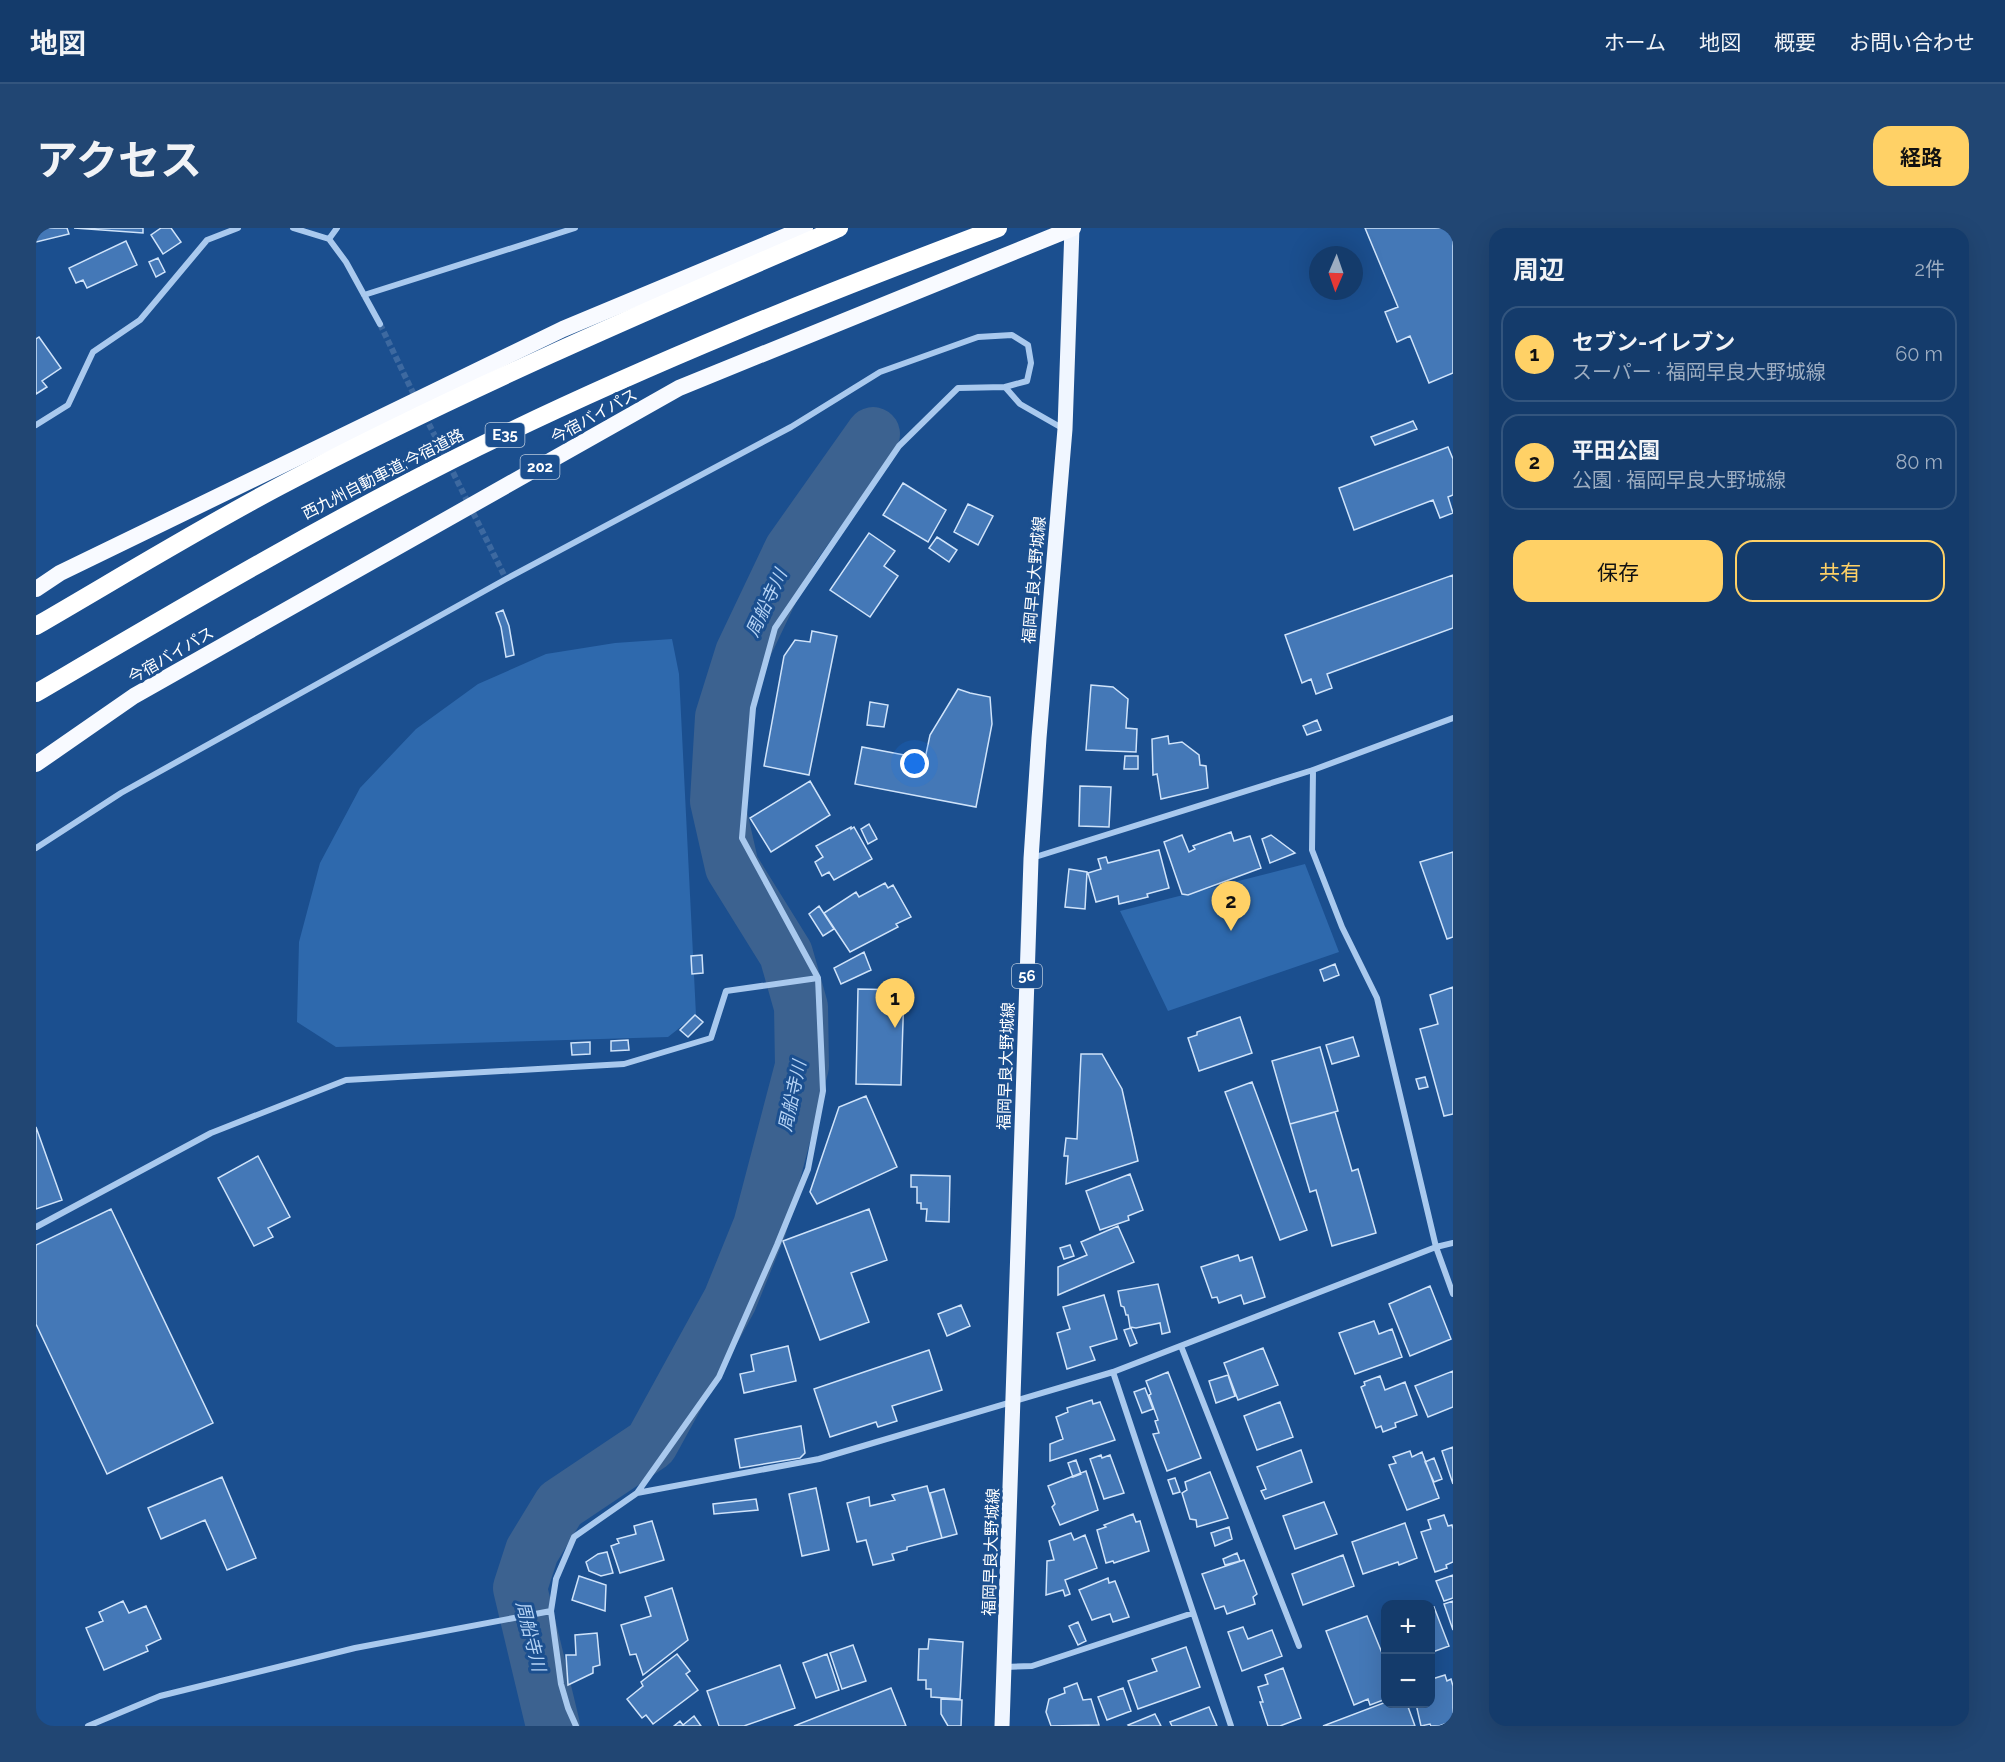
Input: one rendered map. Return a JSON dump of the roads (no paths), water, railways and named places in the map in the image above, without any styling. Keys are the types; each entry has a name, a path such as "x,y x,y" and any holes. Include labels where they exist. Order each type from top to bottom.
{"highway":[{"path":"36,589 60,573 563,329 805,228"},
{"path":"36,626 279,487 457,398 649,310 839,228"},
{"name":"西九州自動車道;今宿道路","path":"36,693 309,535 479,447 680,355 872,275 998,228"},
{"name":"今宿バイパス","path":"36,764 135,696 679,388 1073,228"}],"main road":[{"name":"福岡早良大野城線","path":"1002,1726 1031,859 1065,429 1073,228"}],"street":[{"path":"36,425 68,405 93,352 140,320 207,240 238,228"},
{"path":"293,228 329,238 346,262 380,324"},
{"path":"329,238 337,228"},
{"path":"364,295 575,228"},
{"path":"36,848 132,788 506,579 791,427 880,372 978,337 1012,336 1028,345 1031,363 1027,381 1005,387 958,388 900,446 775,628 753,708 742,838 818,978 823,1091 808,1169 719,1377 637,1492 574,1537 556,1579 551,1611 561,1684 576,1726"},
{"path":"1005,387 1020,404 1065,429"},
{"path":"1031,859 1313,770 1453,718"},
{"path":"1313,770 1312,850 1342,927 1377,998 1436,1247 1453,1294"},
{"path":"36,1227 211,1133 346,1080 624,1064 711,1038 726,991 818,978"},
{"path":"637,1492 819,1459 1113,1372 1436,1247 1453,1243"},
{"path":"1181,1346 1299,1646"},
{"path":"1113,1372 1232,1726"},
{"path":"88,1726 160,1696 355,1648 551,1611"},
{"path":"1005,1667 1032,1666 1193,1613"}],"waterway":[{"name":"周船寺川","path":"553,1726 520,1588 532,1551 560,1505 651,1444 730,1300 760,1226 802,1066 801,1007 786,954 732,867 717,801 722,717 742,653 791,550 873,434"}],"tunnel":[{"path":"380,324 416,399"},
{"path":"425,416 506,579"}],"place":[{"name":"平田公園","path":"1231,931"},
{"name":"セブン-イレブン","path":"895,1028"}]}
